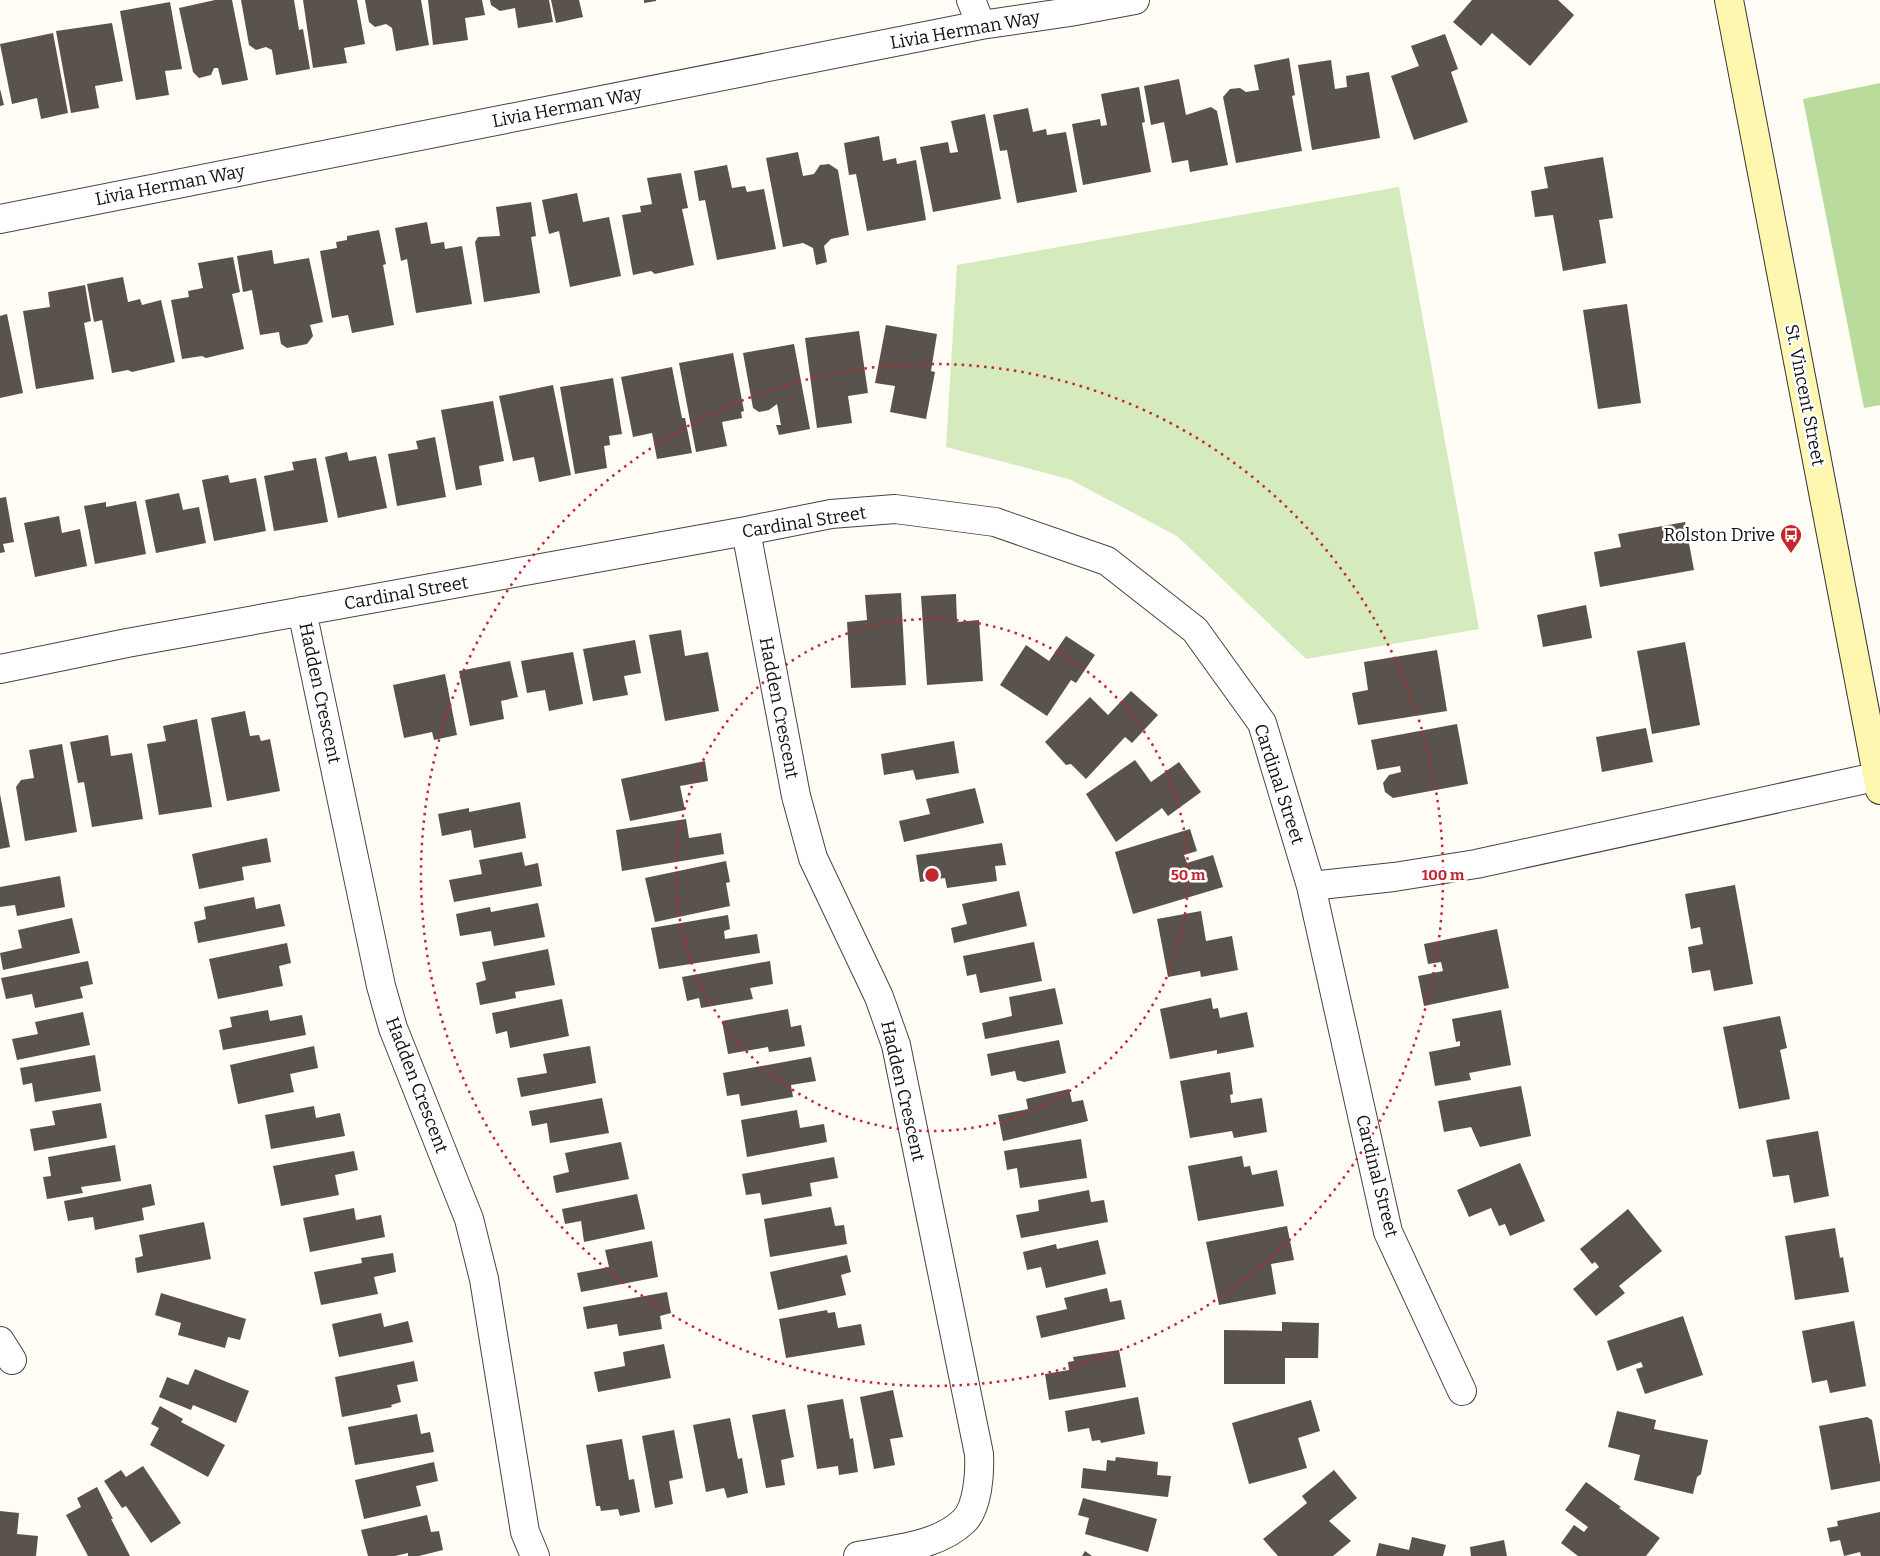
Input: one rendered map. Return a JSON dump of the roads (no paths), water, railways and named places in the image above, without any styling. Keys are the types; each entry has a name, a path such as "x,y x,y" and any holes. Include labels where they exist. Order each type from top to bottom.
{"main road":[{"name":"St. Vincent Street","path":"1729,0 1879,781"}],"street":[{"path":"972,0 981,25"},
{"name":"Livia Herman Way","path":"0,219 981,25 1135,0"},
{"name":"Cardinal Street","path":"0,669 127,643 831,514 895,509 995,522 1107,561 1195,630 1262,723 1311,886 1388,1232 1462,1391"},
{"name":"Hadden Crescent","path":"746,531 796,796 813,858 879,997 896,1044 979,1454 980,1474 975,1498 965,1520 944,1535 921,1544 858,1556"},
{"name":"Hadden Crescent","path":"302,611 381,986 393,1028 470,1219 484,1279 525,1532 535,1556"},
{"path":"1311,886 1394,877 1476,864 1879,781"}],"place":[{"name":"Rolston Drive","path":"1791,554"}]}
